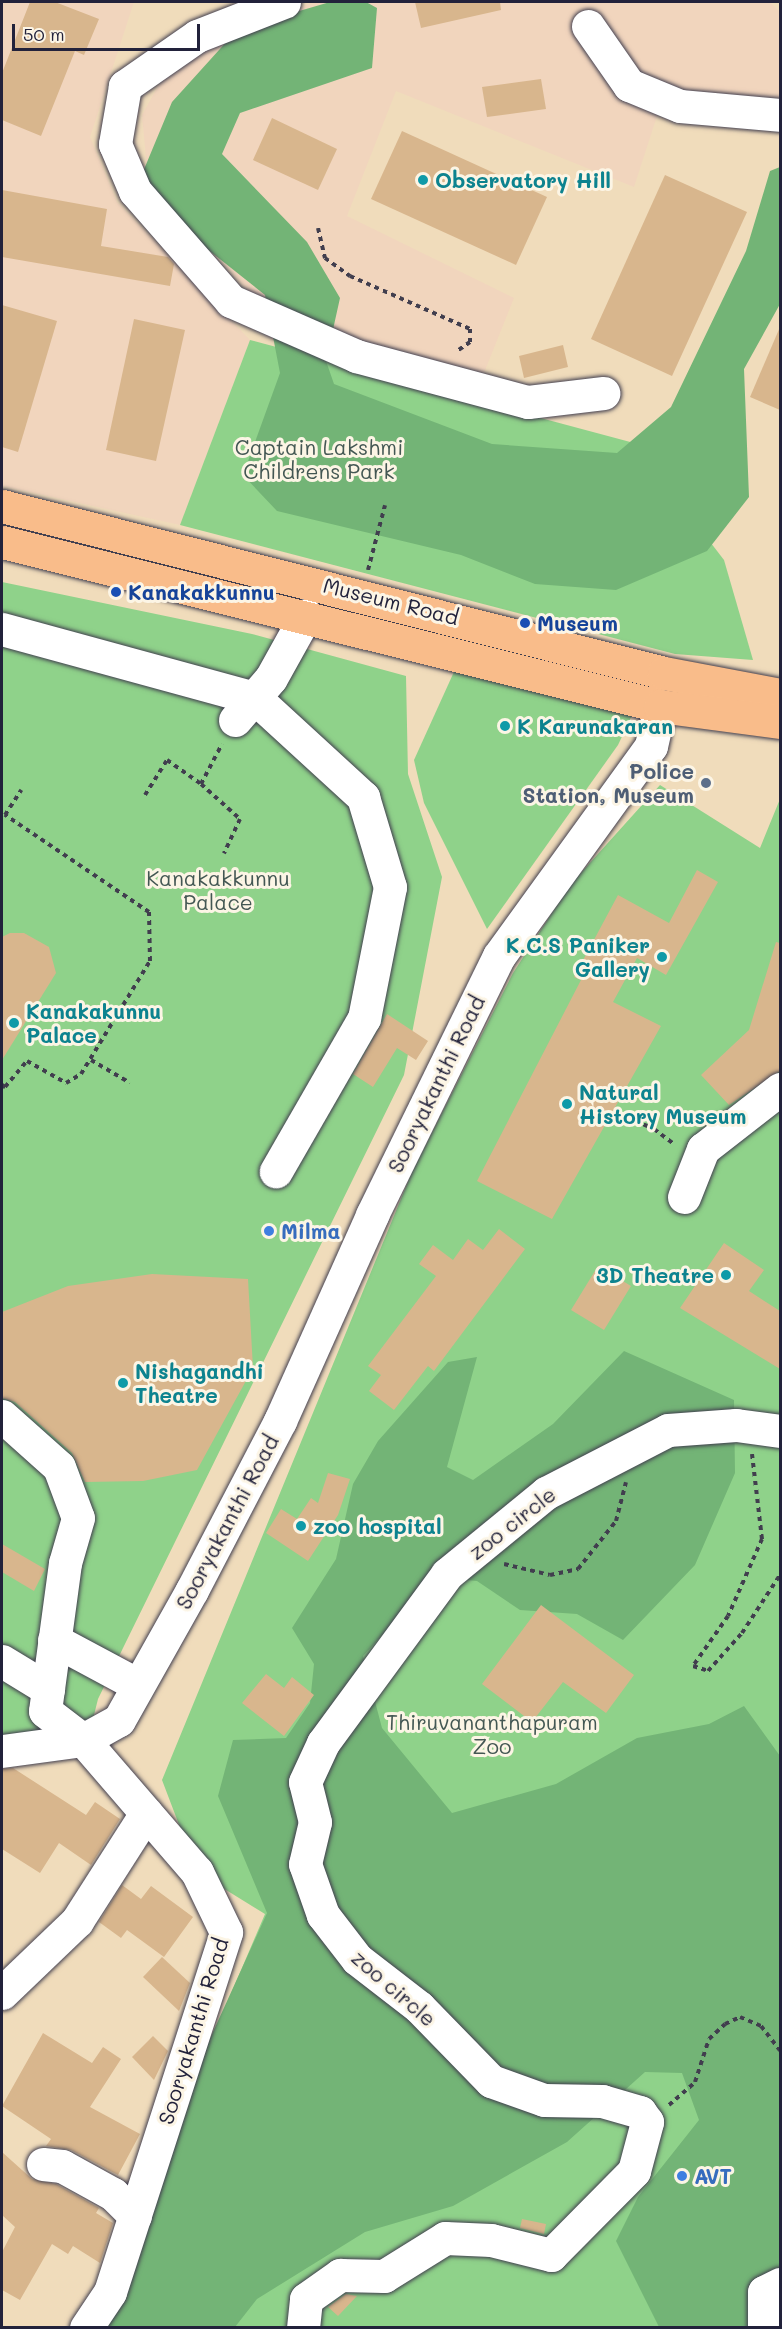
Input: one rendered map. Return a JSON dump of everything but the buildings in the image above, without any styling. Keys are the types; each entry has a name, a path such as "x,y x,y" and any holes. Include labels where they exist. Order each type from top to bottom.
{"main road":[{"name":"Museum Road","path":"2,506 361,594 664,673 780,710"},
{"name":"Museum Road","path":"2,542 306,615 660,706 780,710"}],"street":[{"path":"284,2 197,36 125,86 115,144 135,191 231,301 356,356 528,402 603,393"},
{"path":"588,26 629,85 680,106 780,115"},
{"path":"245,709 306,615"},
{"path":"2,628 245,709 363,797 390,887 364,1018 276,1171"},
{"name":"Sooryakanthi Road","path":"86,2328 110,2292 226,1932 197,1872 83,1740 119,1720 280,1421 372,1215 499,956 651,746 660,706"},
{"path":"684,1197 703,1149 780,1089"},
{"path":"2,1416 59,1467 78,1518 65,1563 45,1710 83,1740"},
{"name":"zoo circle","path":"647,2122 640,2112 602,2101 544,2100 491,2081 419,2007 357,1959 322,1915 305,1864 315,1822 305,1782 323,1743 447,1574 546,1493 617,1454 668,1430 736,1425 766,1430"},
{"path":"54,1640 138,1685"},
{"path":"2,1661 48,1689"},
{"path":"2,1750 83,1740"},
{"path":"2,1993 77,1921 147,1814"},
{"path":"303,2328 306,2299 340,2275 384,2276 445,2238 491,2240 551,2255 634,2172 647,2122"},
{"path":"44,2164 62,2166 113,2194 135,2216"},
{"path":"764,2328 764,2292 780,2284"}],"path":[{"path":"318,228 325,258 350,276 470,329 470,342 459,351 449,350"},
{"path":"361,594 385,506"},
{"path":"201,784 245,709"},
{"path":"145,795 167,760 201,784 240,819 224,853"},
{"path":"2,1085 5,1088 27,1061 66,1083 91,1060 150,961 149,912 5,815 21,790"},
{"path":"91,1060 130,1083"},
{"path":"619,1114 654,1129"},
{"path":"766,1430 762,1539 728,1616 693,1666 708,1671 742,1633 780,1575"},
{"path":"477,1549 520,1570 550,1575 578,1569 616,1521 626,1494 627,1476 617,1454"},
{"path":"647,2122 681,2100 695,2082 709,2038 725,2024 740,2017 760,2026 780,2050"}],"shaded area":[{"path":"2,2 134,2 90,137 117,202 250,340 180,525 2,486"},
{"path":"313,2 770,2 780,12 780,126 658,113 634,187 396,91 347,216 514,298 484,373 367,343 254,297 148,180 142,115 170,65"}],"green space":[{"path":"330,2 366,2 377,8 372,68 240,113 222,154 307,242 340,298 326,361 334,384 492,444 617,453 671,407 746,251 770,171 780,167 780,304 744,369 749,497 707,551 616,590 535,584 461,555 277,511 243,475 280,373 265,295 172,221 140,179 172,102 238,29"},
{"name":"Captain Lakshmi Childrens Park","path":"250,340 634,443 724,560 753,660 675,654 180,525"},
{"name":"Kanakakkunnu Palace","path":"2,582 252,634 406,676 408,774 442,877 404,1075 98,1699 90,1731 2,1738"},
{"path":"458,663 633,713 618,745 487,929 424,803 414,760"},
{"name":"Thiruvananthapuram Zoo","path":"660,785 760,848 780,799 780,2327 88,2328 265,1914 197,1872 162,1780 412,1172 513,973 570,885"},
{"name":"Thiruvananthapuram Zoo","path":"624,1351 734,1400 735,1473 695,1565 623,1640 577,1614 520,1610 477,1581 435,1577 363,1656 382,1728 452,1813 556,1784 637,1738 709,1724 744,1706 780,1756 780,2327 659,2327 616,2241 638,2197 699,2120 682,2073 645,2072 567,2142 453,2206 365,2232 257,2299 235,2327 99,2328 203,2054 267,1913 218,1796 233,1740 286,1738 310,1703 314,1664 292,1628 336,1559 353,1484 378,1441 448,1362 477,1357 447,1467 473,1480 553,1424"}],"place":[{"name":"Observatory Hill","path":"423,180"},
{"name":"Kanakakkunnu","path":"116,592"},
{"name":"Museum","path":"525,623"},
{"name":"K Karunakaran","path":"505,726"},
{"name":"Police Station, Museum","path":"706,783"},
{"name":"K.C.S Paniker Gallery","path":"662,957"},
{"name":"Kanakakunnu Palace","path":"14,1023"},
{"name":"Natural History Museum","path":"567,1104"},
{"name":"Milma","path":"269,1231"},
{"name":"3D Theatre","path":"726,1275"},
{"name":"Nishagandhi Theatre","path":"123,1383"},
{"name":"zoo hospital","path":"301,1526"},
{"name":"AVT","path":"682,2176"}]}
